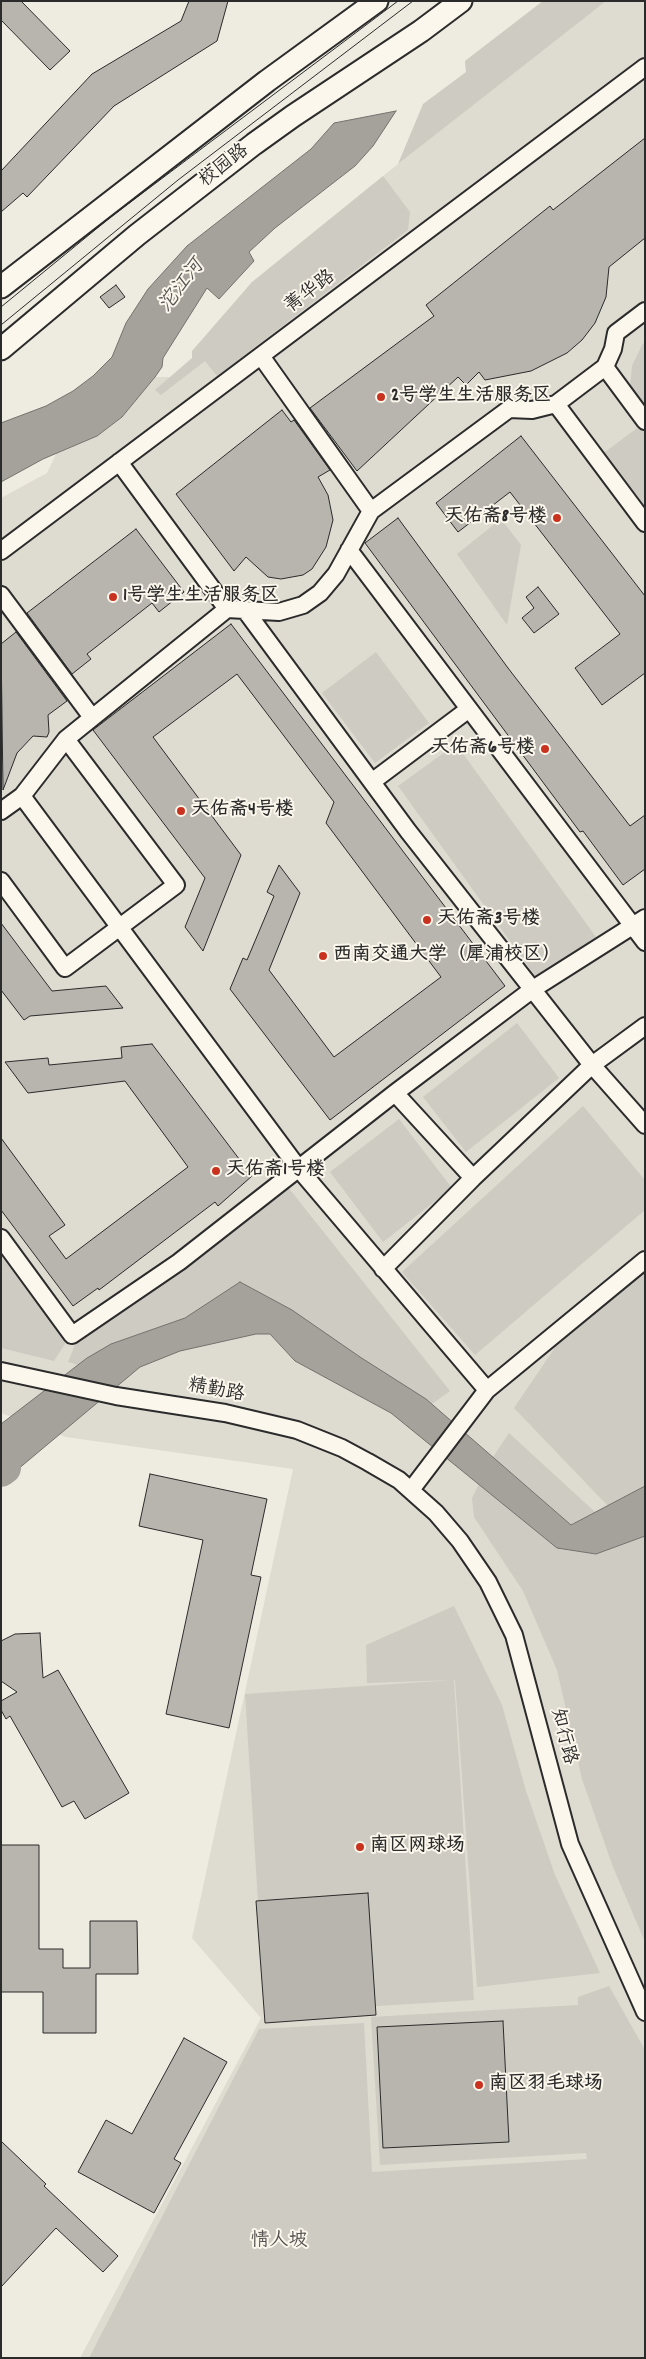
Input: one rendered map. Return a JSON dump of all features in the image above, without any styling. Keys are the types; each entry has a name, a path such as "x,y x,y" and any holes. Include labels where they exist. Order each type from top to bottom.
{"street":[{"name":"校园路","path":"1,349 137,235 293,116 421,31 461,1"},
{"path":"1,287 267,81 371,6"},
{"name":"菁华路","path":"1,551 645,67"},
{"path":"1,811 22,796 66,739 91,716 227,608 279,612 303,605 320,593 336,574 372,512 509,409 532,410 556,404 605,367 613,349 616,333 645,311"},
{"path":"261,356 372,512"},
{"path":"605,367 645,421"},
{"path":"556,404 645,523"},
{"path":"119,462 227,608"},
{"path":"349,550 469,708 639,922 645,942"},
{"path":"1,595 91,716"},
{"path":"245,610 373,781 408,831 592,1065 645,1125"},
{"path":"373,781 469,708"},
{"path":"1,882 65,968 176,885 66,739"},
{"path":"22,796 299,1169 488,1390"},
{"path":"1,1238 72,1335 179,1262 395,1093 533,989 639,922"},
{"path":"383,1269 473,1178 592,1065 645,1026"},
{"path":"395,1093 473,1178"},
{"path":"411,1490 488,1390 645,1260"},
{"name":"精勤路","path":"1,1371 116,1396 225,1413 290,1428 342,1448 411,1490"},
{"name":"知行路","path":"411,1490 436,1513 460,1541 503,1608 521,1656 570,1844 645,2012"}],"shaded area":[{"name":"西南交通大学（犀浦校区）","path":"543,1 645,1 645,2358 80,2358 261,2018 192,1938 293,1469 66,1437 1,1413 1,498 47,473 56,454 97,436 122,417 155,377 171,377 375,228 383,176 471,106 465,61"}],"green space":[{"path":"543,1 606,1 398,164 423,104 466,72 465,61"},
{"path":"383,176 410,212 408,230 217,376 205,361 161,395 155,390 192,358 192,351 252,282"},
{"path":"643,343 645,345 645,406 630,386 632,366"},
{"path":"640,426 645,432 645,515 601,455"},
{"path":"501,519 521,545 507,625 457,554"},
{"path":"376,652 429,723 375,763 322,693"},
{"path":"456,744 596,937 538,980 398,786"},
{"path":"517,1023 559,1078 466,1152 423,1097"},
{"path":"583,1106 645,1180 645,1210 475,1355 402,1272"},
{"path":"399,1119 452,1188 383,1242 330,1172"},
{"path":"287,1186 450,1391 432,1404 240,1282 185,1318 111,1344 78,1365 68,1362 77,1340 113,1319 160,1286"},
{"path":"1,1251 70,1336 54,1361 1,1348"},
{"path":"645,1268 645,1486 608,1506 514,1408 560,1340"},
{"path":"509,1433 595,1512 571,1525 493,1457"},
{"path":"479,1484 558,1548 596,1554 645,1536 645,1942 613,1867 582,1779 557,1670 523,1591 474,1517 472,1498"},
{"path":"454,1606 502,1705 526,1791 555,1875 600,1973 477,1987 455,1680 367,1683 366,1645"},
{"name":"南区网球场","path":"454,1680 474,2000 265,2013 245,1694"},
{"name":"情人坡","path":"609,1986 645,2050 645,2358 89,2358 259,2029 364,2023 372,2172 587,2159 586,2153 380,2165 371,2017 578,2005 578,1997"}],"water":[{"name":"沱江河","path":"396,111 373,146 355,166 275,228 249,252 254,261 219,299 207,288 163,358 162,367 122,417 97,436 43,459 1,482 1,423 46,406 73,391 93,376 112,357 126,323 148,289 187,246 311,149 334,123"},
{"path":"240,1282 292,1310 360,1357 426,1399 571,1525 645,1486 645,1536 596,1554 557,1548 391,1413 295,1361 270,1334 256,1334 180,1351 140,1367 11,1475 1,1462 1,1424 87,1358 111,1344 185,1318"}],"building":[{"path":"1,1 21,1 70,51 50,70 1,20"},
{"path":"189,1 228,1 217,41 114,106 27,197 23,193 1,212 1,171 92,74 181,21"},
{"path":"645,138 645,238 609,267 606,297 595,323 582,340 567,353 531,371 485,380 479,372 466,385 458,377 357,471 310,408 434,316 426,305 550,206 553,210"},
{"path":"116,285 125,297 109,308 100,297"},
{"path":"282,410 291,422 294,420 330,470 318,477 328,495 333,520 326,547 312,569 303,575 281,579 268,577 246,557 234,571 176,494"},
{"name":"天佑斋8号楼","path":"521,436 645,596 645,673 602,705 575,668 620,634 510,492 458,532 436,503"},
{"path":"398,518 508,668 630,826 645,815 645,869 623,885 583,831 580,832 365,543"},
{"name":"1号学生生活服务区","path":"136,529 184,592 159,612 152,603 87,654 91,659 72,674 27,613"},
{"path":"538,587 559,614 534,633 522,618 534,608 526,597"},
{"path":"231,624 505,986 330,1120 230,989 243,958 247,960 274,896 267,892 279,865 300,893 269,970 334,1057 441,977 326,823 334,802 237,674 153,737 241,855 203,951 185,927 205,878 93,730"},
{"path":"16,632 67,701 48,715 49,732 47,737 33,736 17,753 3,790 1,644"},
{"path":"1,923 52,991 106,986 123,1008 30,1016 24,1020 1,990"},
{"name":"天佑斋1号楼","path":"152,1044 252,1176 218,1206 215,1202 99,1290 98,1288 73,1306 1,1210 1,1138 65,1225 49,1236 66,1259 188,1167 125,1081 28,1093 5,1062 48,1058 49,1065 122,1058 121,1047"},
{"path":"150,1474 267,1499 251,1575 261,1577 229,1728 166,1714 203,1540 139,1526"},
{"path":"40,1633 43,1678 58,1670 129,1793 85,1819 74,1801 62,1807 10,1716 6,1719 1,1710 1,1701 17,1692 1,1681 1,1641 15,1634"},
{"path":"1,1845 39,1845 39,1949 63,1949 63,1968 90,1968 90,1921 137,1921 138,1974 96,1974 96,2033 43,2033 43,1992 1,1992"},
{"path":"368,1893 376,2015 265,2023 256,1901"},
{"path":"503,2021 509,2142 383,2148 377,2027"},
{"path":"184,2038 227,2062 174,2159 181,2163 154,2213 78,2172 106,2120 132,2134"},
{"path":"1,2141 46,2184 44,2186 118,2256 103,2272 56,2228 1,2287"}],"waterway":[{"path":"1,1471 5,1468"}],"tram line":[{"path":"1,307 112,216 398,1"},
{"path":"1,325 178,180 413,1"}],"place":[{"name":"2号学生生活服务区","path":"381,397"},
{"name":"天佑斋8号楼","path":"557,518"},
{"name":"1号学生生活服务区","path":"113,597"},
{"name":"天佑斋6号楼","path":"545,749"},
{"name":"天佑斋4号楼","path":"181,811"},
{"name":"天佑斋3号楼","path":"427,920"},
{"name":"西南交通大学（犀浦校区）","path":"323,956"},
{"name":"天佑斋1号楼","path":"216,1171"},
{"name":"南区网球场","path":"360,1847"},
{"name":"南区羽毛球场","path":"479,2085"}]}
